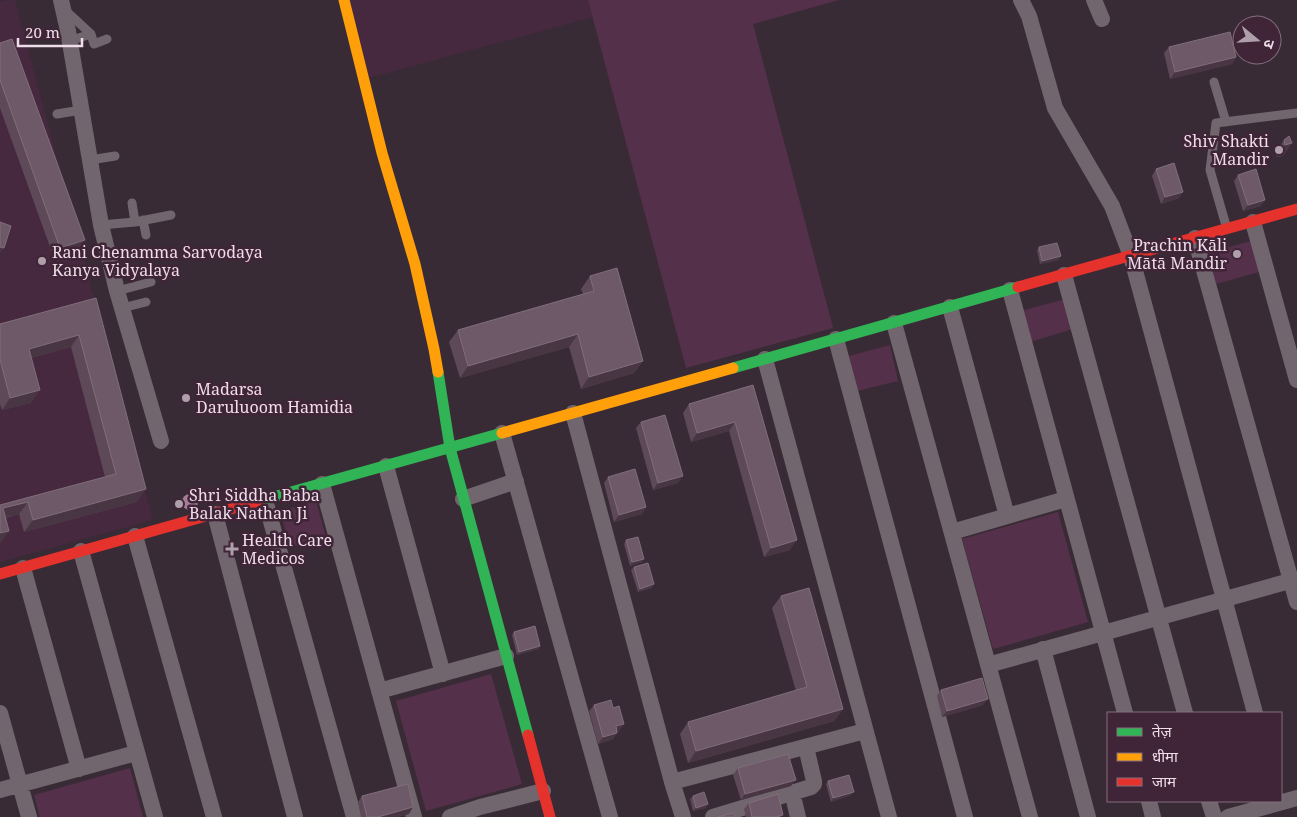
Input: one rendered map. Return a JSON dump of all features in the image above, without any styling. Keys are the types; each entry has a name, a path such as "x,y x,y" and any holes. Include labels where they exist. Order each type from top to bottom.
{"street":[{"path":"344,0 382,153 415,264 434,349 450,448 550,817"},
{"path":"1021,0 1029,16 1055,108 1112,206 1131,256 1256,712"},
{"path":"1094,0 1102,19"},
{"path":"62,4 101,225 115,283 161,441"},
{"path":"0,574 1297,210"},
{"path":"1253,222 1297,380"},
{"path":"1195,238 1294,579 1297,602"},
{"path":"1064,275 1185,712"},
{"path":"1010,290 1125,712"},
{"path":"950,307 1007,516"},
{"path":"894,323 1030,817"},
{"path":"836,339 965,817"},
{"path":"765,359 889,817"},
{"path":"573,413 683,817"},
{"path":"502,433 610,817"},
{"path":"386,466 443,674"},
{"path":"463,499 516,482"},
{"path":"322,484 414,817"},
{"path":"952,532 1066,499"},
{"path":"266,500 354,817"},
{"path":"215,514 295,817"},
{"path":"135,536 214,817"},
{"path":"81,551 155,817"},
{"path":"23,568 79,769"},
{"path":"988,665 1294,579"},
{"path":"1043,649 1088,817"},
{"path":"379,691 506,656"},
{"path":"0,713 29,817"},
{"path":"672,782 865,731"},
{"path":"713,817 814,784 806,747"},
{"path":"0,790 136,754"},
{"path":"450,817 481,812 543,791"},
{"path":"792,792 798,817"},
{"path":"1228,817 1281,807 1297,798"},
{"path":"1149,802 1153,817"},
{"path":"1209,802 1214,817"}],"lane":[{"path":"62,4 91,34 94,44 107,39"},
{"path":"70,41 91,34"},
{"path":"1214,82 1226,122"},
{"path":"56,114 80,110"},
{"path":"1228,229 1210,170 1216,123 1297,113"},
{"path":"90,160 115,156"},
{"path":"132,204 146,235"},
{"path":"101,225 171,215"},
{"path":"115,283 131,271"},
{"path":"115,283 151,282"},
{"path":"122,308 146,302"}],"shaded area":[{"name":"Rani Chenamma Sarvodaya Kanya Vidyalaya","path":"15,0 153,520 0,562 0,2"},
{"path":"348,0 588,0 593,17 369,78"},
{"path":"588,0 839,0 753,24 833,328 686,368"},
{"path":"1251,241 1259,272 1216,284 1208,253"},
{"path":"1065,299 1073,329 1030,342 1021,311"},
{"path":"890,345 898,381 857,391 849,356"},
{"path":"316,501 326,537 290,547 280,511"},
{"path":"1058,512 1088,622 993,649 962,539"},
{"path":"491,674 522,784 426,811 396,701"},
{"path":"130,768 143,817 40,817 34,795"}],"building":[{"path":"1230,32 1232,58 1175,72 1169,47"},
{"path":"12,39 85,240 60,248 0,80 0,43"},
{"path":"1289,136 1292,143 1285,145 1284,140"},
{"path":"1174,163 1183,192 1165,197 1156,169"},
{"path":"1256,169 1265,200 1248,205 1238,175"},
{"path":"0,222 11,226 4,248 0,247"},
{"path":"1057,243 1061,256 1042,261 1039,247"},
{"path":"617,268 643,361 589,377 578,334 468,366 458,330 594,291 590,276"},
{"path":"96,298 146,489 33,520 28,502 3,508 9,531 0,533 0,505 116,474 79,335 29,349 40,390 10,398 0,359 0,324"},
{"path":"753,385 797,540 771,548 735,422 697,433 689,404"},
{"path":"665,415 683,476 658,483 641,422"},
{"path":"635,469 646,507 619,515 608,477"},
{"path":"638,537 644,559 632,562 626,540"},
{"path":"648,563 654,584 640,589 634,567"},
{"path":"809,588 843,709 696,751 688,722 807,687 781,596"},
{"path":"535,626 540,646 519,652 514,632"},
{"path":"982,678 988,699 947,711 941,690"},
{"path":"611,700 613,708 619,706 624,724 616,726 617,733 603,737 594,705"},
{"path":"788,754 796,780 745,794 738,768"},
{"path":"849,775 854,792 833,798 828,781"},
{"path":"408,784 413,807 378,817 367,817 362,796"},
{"path":"704,792 708,804 696,808 693,796"},
{"path":"778,794 783,815 776,817 752,817 749,803"},
{"path":"733,813 735,817 718,817"}],"traffic: fast":[{"path":"733,368 1018,287"},
{"path":"438,372 450,448 528,735"},
{"path":"259,501 502,433"}],"traffic: slow":[{"path":"344,0 382,153 415,264 438,372"},
{"path":"502,433 733,368"}],"traffic: jam":[{"path":"1018,287 1297,209"},
{"path":"0,574 259,501"},
{"path":"528,735 550,817"}],"place":[{"name":"Shiv Shakti Mandir","path":"1279,150"},
{"name":"Prachin Kāli Mātā Mandir","path":"1237,254"},
{"name":"Rani Chenamma Sarvodaya Kanya Vidyalaya","path":"42,261"},
{"name":"Madarsa Daruluoom Hamidia","path":"186,398"},
{"name":"Shri Siddha Baba Balak Nathan Ji","path":"179,504"},
{"name":"Health Care Medicos","path":"232,549"}]}
